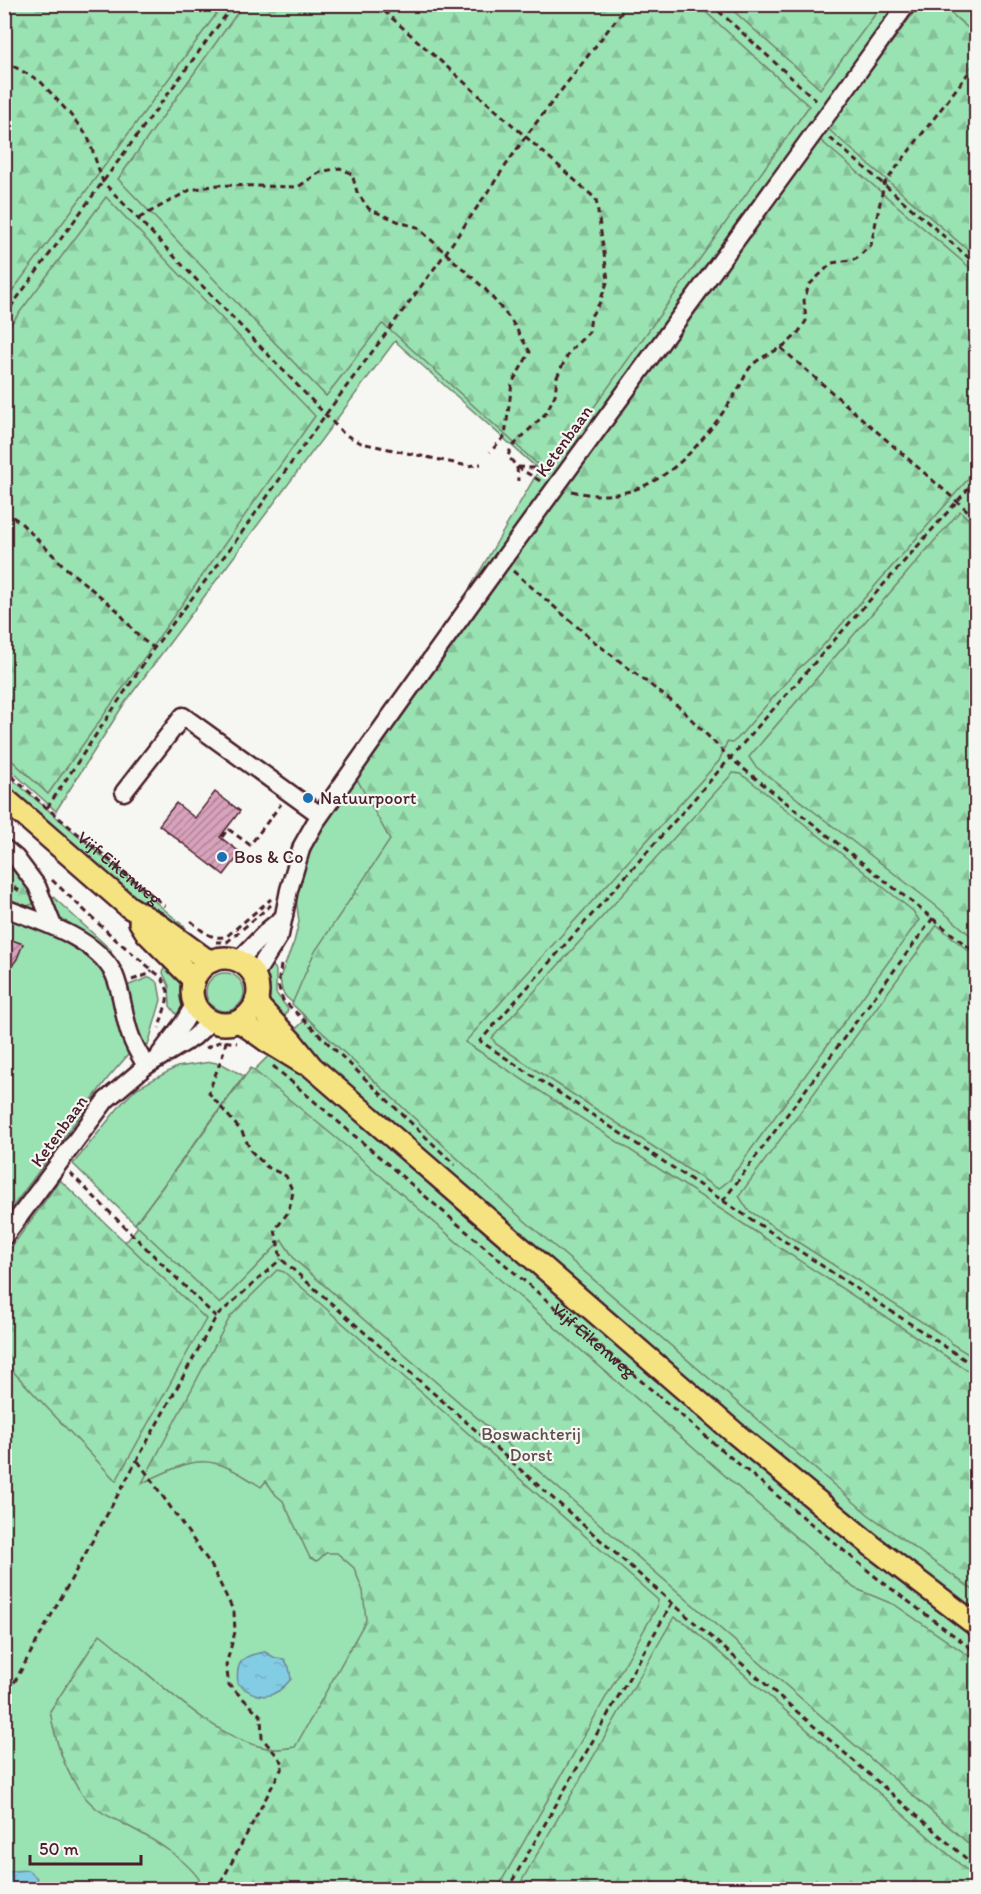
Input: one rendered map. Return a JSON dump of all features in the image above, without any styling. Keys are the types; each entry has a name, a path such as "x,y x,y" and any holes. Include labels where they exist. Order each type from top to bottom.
{"main road":[{"name":"Vijf Eikenweg","path":"4,798 129,907 156,923 204,958 212,961"},
{"name":"Vijf Eikenweg","path":"129,907 147,933 194,980"},
{"path":"229,959 238,961 254,976 258,988 256,1001 250,1012 239,1021 225,1024 211,1021 198,1012 194,1005 192,992 194,980 205,965 212,961 229,959"},
{"name":"Vijf Eikenweg","path":"256,1001 312,1067 736,1434 872,1546 976,1625"},
{"name":"Vijf Eikenweg","path":"239,1021 267,1041 312,1067"}],"street":[{"name":"Ketenbaan","path":"254,976 276,944 284,916 284,891 302,846 320,815 555,486 819,128 907,4"},
{"path":"124,792 183,716 320,815"},
{"path":"4,848 16,858 37,886 53,926"},
{"path":"4,862 29,875"},
{"path":"4,908 53,926 84,943 104,959 114,975 131,1037 151,1063"},
{"path":"238,961 284,916"},
{"name":"Ketenbaan","path":"151,1063 182,1025 194,1005"},
{"name":"Ketenbaan","path":"4,1237 106,1100 151,1063 195,1037 211,1021"}],"path":[{"path":"4,316 234,4"},
{"path":"376,4 596,199 608,280 599,304 591,316 589,332 569,352 557,377 555,395 546,412 511,448 508,456 517,467 539,481 586,495 624,494 658,480 670,472 706,435 735,395 753,364 792,340 806,321 804,300 809,285 832,263 856,259 871,245 884,184 976,63"},
{"path":"47,808 154,648 235,542 326,414 445,254 526,136 628,4"},
{"path":"711,4 815,100"},
{"path":"4,61 40,81 88,137 103,182 344,434 362,443 468,466 481,464"},
{"path":"819,128 976,264"},
{"path":"139,218 190,190 218,184 298,187 320,172 340,168 352,174 357,192 369,209 417,227 485,289 511,320 530,352 512,383 505,436 490,452"},
{"path":"780,348 976,518"},
{"path":"517,467 567,470"},
{"path":"517,467 518,482"},
{"path":"976,480 480,1041 976,1367"},
{"path":"4,511 20,522 67,569 117,610 139,637 154,648"},
{"path":"501,561 596,643 679,707 730,758 976,953"},
{"name":"Vijf Eikenweg","path":"4,769 47,808 172,912"},
{"path":"222,837 228,829 249,845 290,793"},
{"path":"47,875 162,978 168,992 166,1009"},
{"path":"191,921 210,936 221,938 227,936 284,891"},
{"path":"190,927 208,941 227,942 284,891"},
{"path":"723,1201 933,918"},
{"path":"280,967 278,985 283,1000 458,1168"},
{"path":"226,1041 223,1056 214,1074 209,1092 242,1132 251,1150 267,1167 286,1176 293,1192 289,1211 275,1230 281,1259 976,1867"},
{"path":"207,1047 226,1041 240,1044"},
{"name":"Vijf Eikenweg","path":"267,1062 766,1487 877,1578 976,1652"},
{"path":"60,1163 216,1317"},
{"path":"4,1701 216,1317 281,1259"},
{"path":"138,1461 211,1565 234,1612 235,1632 226,1665 229,1685 261,1716 262,1738 284,1764 218,1890"},
{"path":"507,1890 672,1603"},
{"path":"973,1890 976,1886"}],"green space":[{"path":"920,4 941,5 976,35 976,257 828,129"},
{"path":"4,5 223,5 5,301"},
{"name":"Boswachterij Dorst","path":"5,5 976,5 976,35 946,9 976,37 976,1889 5,1889 5,1263 114,1246 128,1240 242,1082 306,1019 282,991 280,977 294,942 299,922 296,898 310,846 314,837 339,804 334,799 415,682 539,470 395,341 124,704 56,811 5,765"},
{"path":"243,5 698,5 809,106 547,473 382,324 326,396 118,179"},
{"path":"727,5 882,5 820,89"},
{"path":"820,140 976,273 976,470 820,649 795,672 738,738 732,743 727,742 719,761 465,1042 976,1376 976,1592 869,1515 518,1215 292,1004 314,953 390,840 357,779 665,350 678,336"},
{"path":"106,197 315,416 48,794 5,754 5,332"},
{"path":"960,511 976,526 976,940 935,905 755,766 749,757"},
{"path":"5,773 186,928 180,935 160,921 5,789"},
{"path":"733,773 748,779 913,911 919,920 731,1179 718,1189 496,1044 492,1038"},
{"path":"4,852 111,950 120,1030 128,1055 108,1078 5,1217"},
{"path":"4,869 14,871 39,892 33,904 24,907 5,901"},
{"path":"937,925 976,957 976,1359 748,1210 739,1196"},
{"path":"171,962 183,983 185,995 179,1018 170,1006 169,986 163,973 164,968"},
{"path":"270,965 276,971 276,993 288,1009 279,1022 266,1003 265,978"},
{"path":"225,973 239,978 244,992 239,1006 225,1011 211,1006 206,992 211,978"},
{"path":"150,977 158,983 161,1000 148,1045 137,1037 124,987"},
{"path":"211,1062 222,1064 244,1076 135,1224 73,1164 137,1088 177,1067"},
{"path":"251,1068 358,1156 854,1588 895,1605 976,1661 976,1850 295,1260 282,1240 220,1304 135,1224"},
{"path":"60,1180 206,1319 116,1481 5,1363 5,1256"},
{"path":"277,1270 290,1277 658,1600 657,1607 497,1889 205,1889 191,1869 170,1851 106,1815 86,1799 71,1776 60,1751 50,1711 100,1634 207,1721 253,1745 278,1749 295,1747 366,1620 363,1591 354,1568 337,1553 326,1553 317,1561 310,1558 283,1501 266,1481 261,1487 228,1468 215,1463 202,1462 190,1463 142,1483 230,1317"},
{"path":"674,1617 686,1623 972,1875 974,1879 965,1889 517,1889"}],"water":[{"path":"265,1652 275,1658 284,1659 289,1667 291,1679 278,1691 266,1696 246,1690 238,1684 237,1676 242,1660"},
{"path":"28,1870 37,1878 37,1889 5,1889 5,1874"}],"building":[{"path":"215,792 240,811 220,837 241,853 224,875 159,825 176,803 195,818"},
{"path":"4,937 23,944 17,959 4,977"}],"place":[{"name":"Natuurpoort","path":"308,798"},
{"name":"Bos & Co","path":"222,857"}]}
